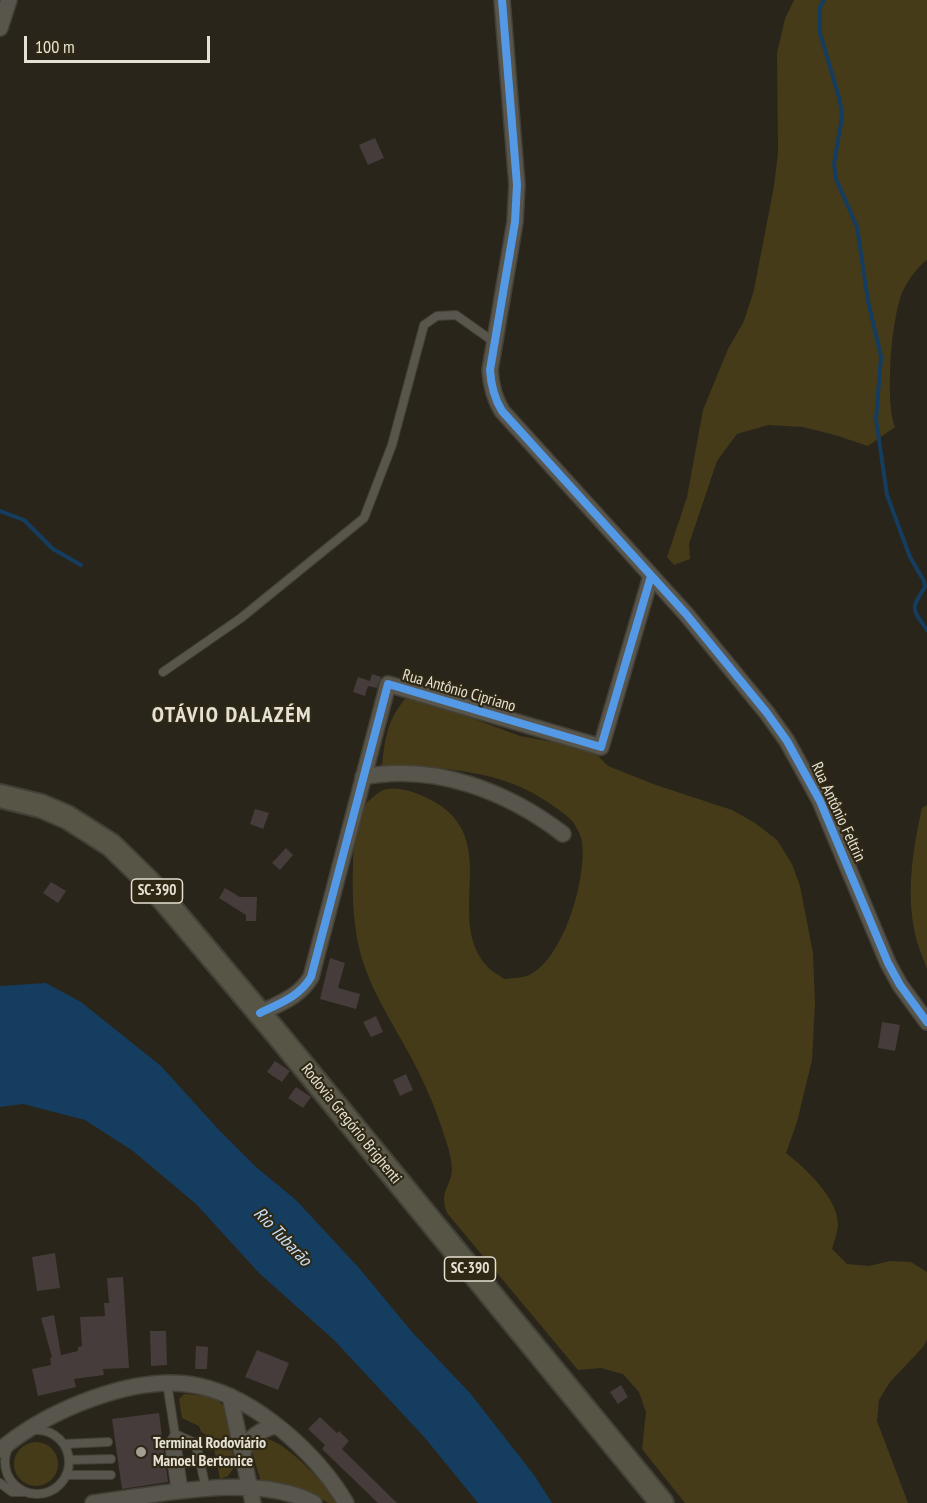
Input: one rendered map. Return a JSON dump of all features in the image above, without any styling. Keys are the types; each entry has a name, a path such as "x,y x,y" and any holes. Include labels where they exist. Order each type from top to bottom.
{"main road":[{"name":"Rodovia Gregório Brighenti","path":"0,796 41,806 67,817 111,845 148,881 260,1013 662,1503"}],"street":[{"path":"0,28 9,0"},
{"name":"Rua Antônio Feltrin","path":"502,0 517,185 515,222 490,370 495,400 502,411 694,623 787,741 820,801 888,963 900,985 927,1022"},
{"name":"Rua Antônio Cipriano","path":"260,1013 294,996 304,988 311,977 388,684 601,747 651,576"},
{"path":"363,777 394,773 466,782 533,813 563,834"},
{"path":"0,1450 21,1434 66,1410 95,1398 146,1385 167,1383 198,1385 230,1396 275,1426 327,1475 346,1503"},
{"path":"230,1396 253,1503"},
{"path":"242,1452 255,1435 275,1426"},
{"path":"93,1503 206,1489 250,1487 291,1493 314,1503"}],"lane":[{"path":"163,672 241,618 364,518 392,445 424,326 437,316 456,315 494,342"},
{"path":"167,1383 175,1434 170,1444 180,1492"},
{"path":"0,1483 12,1492 35,1493 50,1491 62,1481 66,1475 69,1460 64,1444 59,1438 45,1431 37,1430 21,1434 8,1447 5,1465 12,1482 27,1492"},
{"path":"175,1434 193,1442 198,1452 206,1489"},
{"path":"64,1444 108,1442"},
{"path":"69,1460 111,1460"},
{"path":"66,1475 111,1475"}],"shaded area":[{"path":"794,0 927,0 927,260 909,280 898,306 892,341 890,380 890,399 895,427 868,446 803,427 768,425 737,434 717,461 689,544 690,559 674,565 667,557 687,497 703,410 728,349 744,321 754,290 778,153 777,53 785,19"},
{"path":"405,699 423,700 520,736 593,751 608,766 656,785 732,810 755,823 777,840 792,864 800,886 813,953 815,1004 812,1060 797,1122 786,1153 812,1176 833,1205 838,1226 832,1249 847,1264 869,1266 890,1261 911,1262 927,1272 927,1340 890,1382 879,1400 877,1421 908,1503 685,1503 642,1449 646,1412 639,1392 623,1374 601,1368 578,1370 447,1213 444,1200 452,1167 443,1132 419,1072 369,979 357,938 353,901 353,857 359,817 367,802 378,793 401,789 435,802 458,822 466,841 470,862 470,926 475,947 488,967 504,979 527,976 540,968 562,937 581,877 582,843 576,827 566,815 533,793 513,784 492,777 449,769 382,766 388,730 394,715"},
{"path":"927,805 927,969 912,918 911,886 913,855 919,823 922,808"},
{"path":"184,1394 213,1398 225,1409 235,1466 228,1476 220,1479 212,1438 201,1432 199,1426 182,1418 179,1399"},
{"path":"262,1439 281,1445 292,1454 340,1503 329,1503 300,1489 261,1482 251,1448"},
{"path":"36,1442 51,1449 58,1464 51,1479 36,1486 21,1479 14,1464 21,1449"}],"water":[{"name":"Rio Tubarão","path":"46,983 81,1002 161,1066 256,1167 296,1200 360,1269 412,1332 470,1393 534,1475 552,1503 478,1503 425,1438 334,1340 259,1273 196,1204 133,1151 85,1120 23,1104 0,1107 0,986"}],"building":[{"path":"375,138 384,158 368,165 359,145"},
{"path":"372,674 381,677 377,688 368,686 365,696 353,692 358,677 370,681"},
{"path":"255,809 269,813 263,829 250,824"},
{"path":"286,848 293,855 280,870 272,863"},
{"path":"51,882 66,891 58,903 43,893"},
{"path":"225,888 240,897 257,897 256,921 246,921 246,915 219,898"},
{"path":"330,958 345,963 338,988 360,994 356,1009 320,999"},
{"path":"376,1016 383,1032 371,1037 363,1022"},
{"path":"882,1022 900,1025 895,1051 878,1048"},
{"path":"275,1061 290,1071 282,1082 267,1072"},
{"path":"406,1074 413,1090 400,1096 393,1080"},
{"path":"296,1087 311,1097 303,1108 288,1098"},
{"path":"55,1253 60,1288 37,1291 32,1257"},
{"path":"123,1277 129,1368 103,1369 104,1375 74,1379 76,1387 38,1396 32,1369 51,1365 50,1358 52,1357 41,1318 54,1315 61,1355 78,1351 78,1347 82,1346 80,1317 105,1316 104,1303 109,1303 107,1278"},
{"path":"150,1331 166,1331 167,1365 151,1366"},
{"path":"196,1346 208,1347 207,1369 195,1369"},
{"path":"257,1350 289,1363 278,1390 245,1377"},
{"path":"621,1385 628,1397 618,1404 610,1392"},
{"name":"Terminal Rodoviário Manoel Bertonice","path":"159,1413 168,1482 122,1489 112,1419"},
{"path":"320,1417 349,1441 342,1449 397,1503 378,1503 322,1449 325,1445 308,1429"}],"waterway":[{"path":"824,0 820,7 820,33 840,101 842,117 834,164 836,179 857,227 868,301 881,357 876,419 887,495 910,557 924,581 925,587 917,600 915,609 927,630"},
{"path":"0,511 24,520 53,549 81,565"}],"cycle path":[{"path":"502,0 517,185 515,222 490,370 497,401 502,411 686,614 787,741 820,801 888,963 900,985 927,1022"},
{"path":"260,1013 295,995 311,977 388,684 601,747 651,576"}],"place":[{"name":"Terminal Rodoviário Manoel Bertonice","path":"141,1452"}],"district":[{"name":"OTÁVIO DALAZÉM","path":"232,716"}]}
